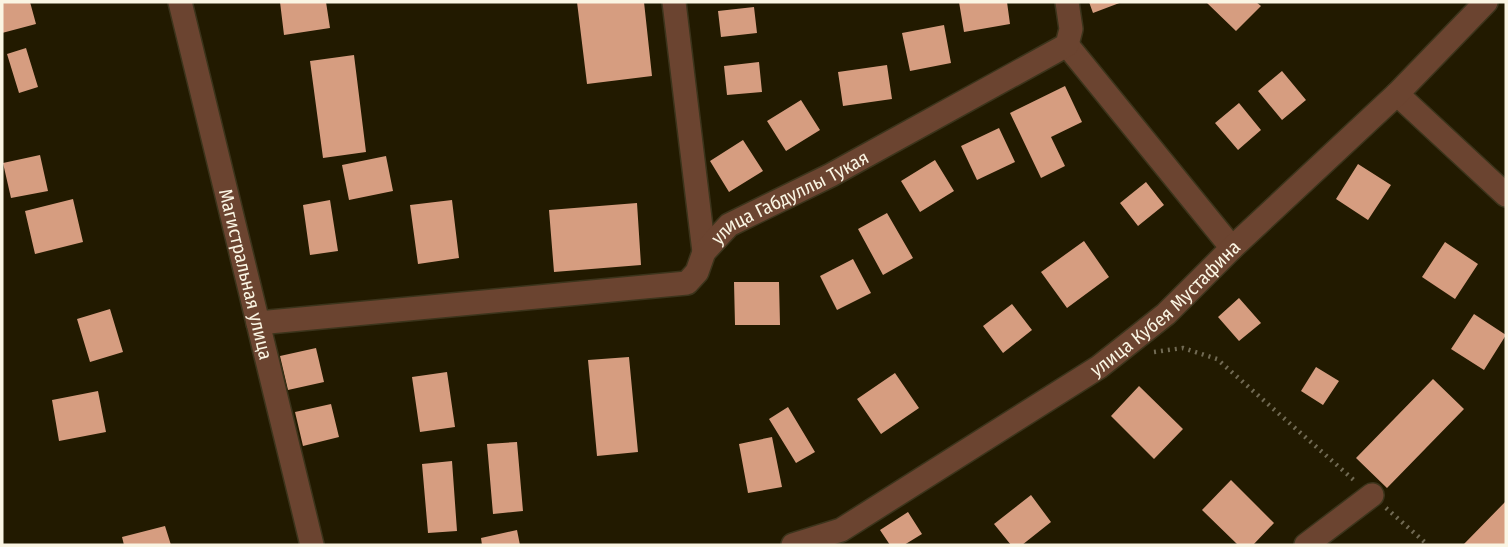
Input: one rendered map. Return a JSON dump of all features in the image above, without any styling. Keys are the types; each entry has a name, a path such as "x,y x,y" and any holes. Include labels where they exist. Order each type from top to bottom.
{"street":[{"name":"Магистральная улица","path":"180,2 312,545"},
{"path":"674,2 704,252"},
{"path":"1067,2 1070,29 1067,45 1233,248"},
{"name":"улица Кубея Мустафина","path":"793,545 841,530 1099,367 1166,314 1397,94 1486,2"},
{"name":"улица Габдуллы Тукая","path":"258,323 687,283 697,272 704,252 729,225 831,175 1067,45"},
{"path":"1397,94 1506,195"},
{"path":"1306,545 1372,495"}],"path":[{"path":"1146,354 1183,348 1217,359 1428,545"}],"building":[{"path":"2,2 30,2 36,24 2,33"},
{"path":"280,2 326,2 330,28 284,35"},
{"path":"577,2 644,2 652,76 587,84"},
{"path":"959,2 1007,2 1010,24 964,32"},
{"path":"1089,2 1122,2 1093,13"},
{"path":"1256,2 1261,6 1236,31 1207,3"},
{"path":"754,7 757,33 721,37 718,11"},
{"path":"944,25 951,63 910,71 902,33"},
{"path":"26,48 38,87 19,93 7,54"},
{"path":"354,55 366,152 323,158 310,61"},
{"path":"759,62 762,92 727,95 724,66"},
{"path":"887,65 892,99 843,106 838,72"},
{"path":"1282,71 1306,100 1282,120 1258,91"},
{"path":"1065,86 1082,122 1051,137 1065,166 1041,178 1010,113"},
{"path":"801,100 820,130 786,151 767,121"},
{"path":"1239,103 1261,130 1238,150 1215,123"},
{"path":"999,128 1015,162 977,180 961,146"},
{"path":"743,140 763,171 729,192 710,161"},
{"path":"40,155 48,191 11,198 3,163"},
{"path":"386,156 393,191 349,200 342,165"},
{"path":"935,160 954,191 920,212 901,181"},
{"path":"1358,164 1391,185 1368,220 1336,199"},
{"path":"1146,182 1164,205 1138,226 1120,203"},
{"path":"73,199 83,242 35,254 25,211"},
{"path":"330,200 338,251 310,255 303,205"},
{"path":"452,200 459,258 418,264 410,205"},
{"path":"637,203 641,265 554,272 549,210"},
{"path":"887,213 913,258 883,275 858,229"},
{"path":"1084,241 1109,277 1067,308 1041,272"},
{"path":"1445,242 1478,264 1455,299 1422,277"},
{"path":"853,259 871,293 837,310 820,276"},
{"path":"734,282 779,282 780,325 735,325"},
{"path":"1239,298 1261,323 1239,341 1218,317"},
{"path":"1012,304 1032,330 1003,353 983,326"},
{"path":"110,309 123,352 90,362 77,319"},
{"path":"1474,314 1506,335 1484,370 1451,349"},
{"path":"316,348 324,382 288,390 280,356"},
{"path":"629,357 638,452 597,456 588,360"},
{"path":"1316,367 1339,381 1323,405 1301,391"},
{"path":"447,372 455,427 420,432 412,377"},
{"path":"895,373 919,408 881,434 857,399"},
{"path":"1433,379 1464,409 1387,488 1356,458"},
{"path":"1139,386 1183,429 1154,459 1111,416"},
{"path":"98,391 106,432 59,441 52,400"},
{"path":"331,404 339,437 303,446 295,412"},
{"path":"788,407 815,452 796,463 769,419"},
{"path":"772,437 782,487 748,493 739,444"},
{"path":"517,442 523,511 493,514 487,444"},
{"path":"452,461 457,531 428,533 422,464"},
{"path":"1231,480 1274,523 1253,545 1238,545 1202,510"},
{"path":"1031,495 1051,522 1022,545 1011,545 994,524"},
{"path":"1506,501 1506,545 1463,545"},
{"path":"908,512 922,534 904,545 890,545 880,530"},
{"path":"165,526 171,545 124,545 122,537"},
{"path":"517,530 520,545 482,545 481,538"}]}
